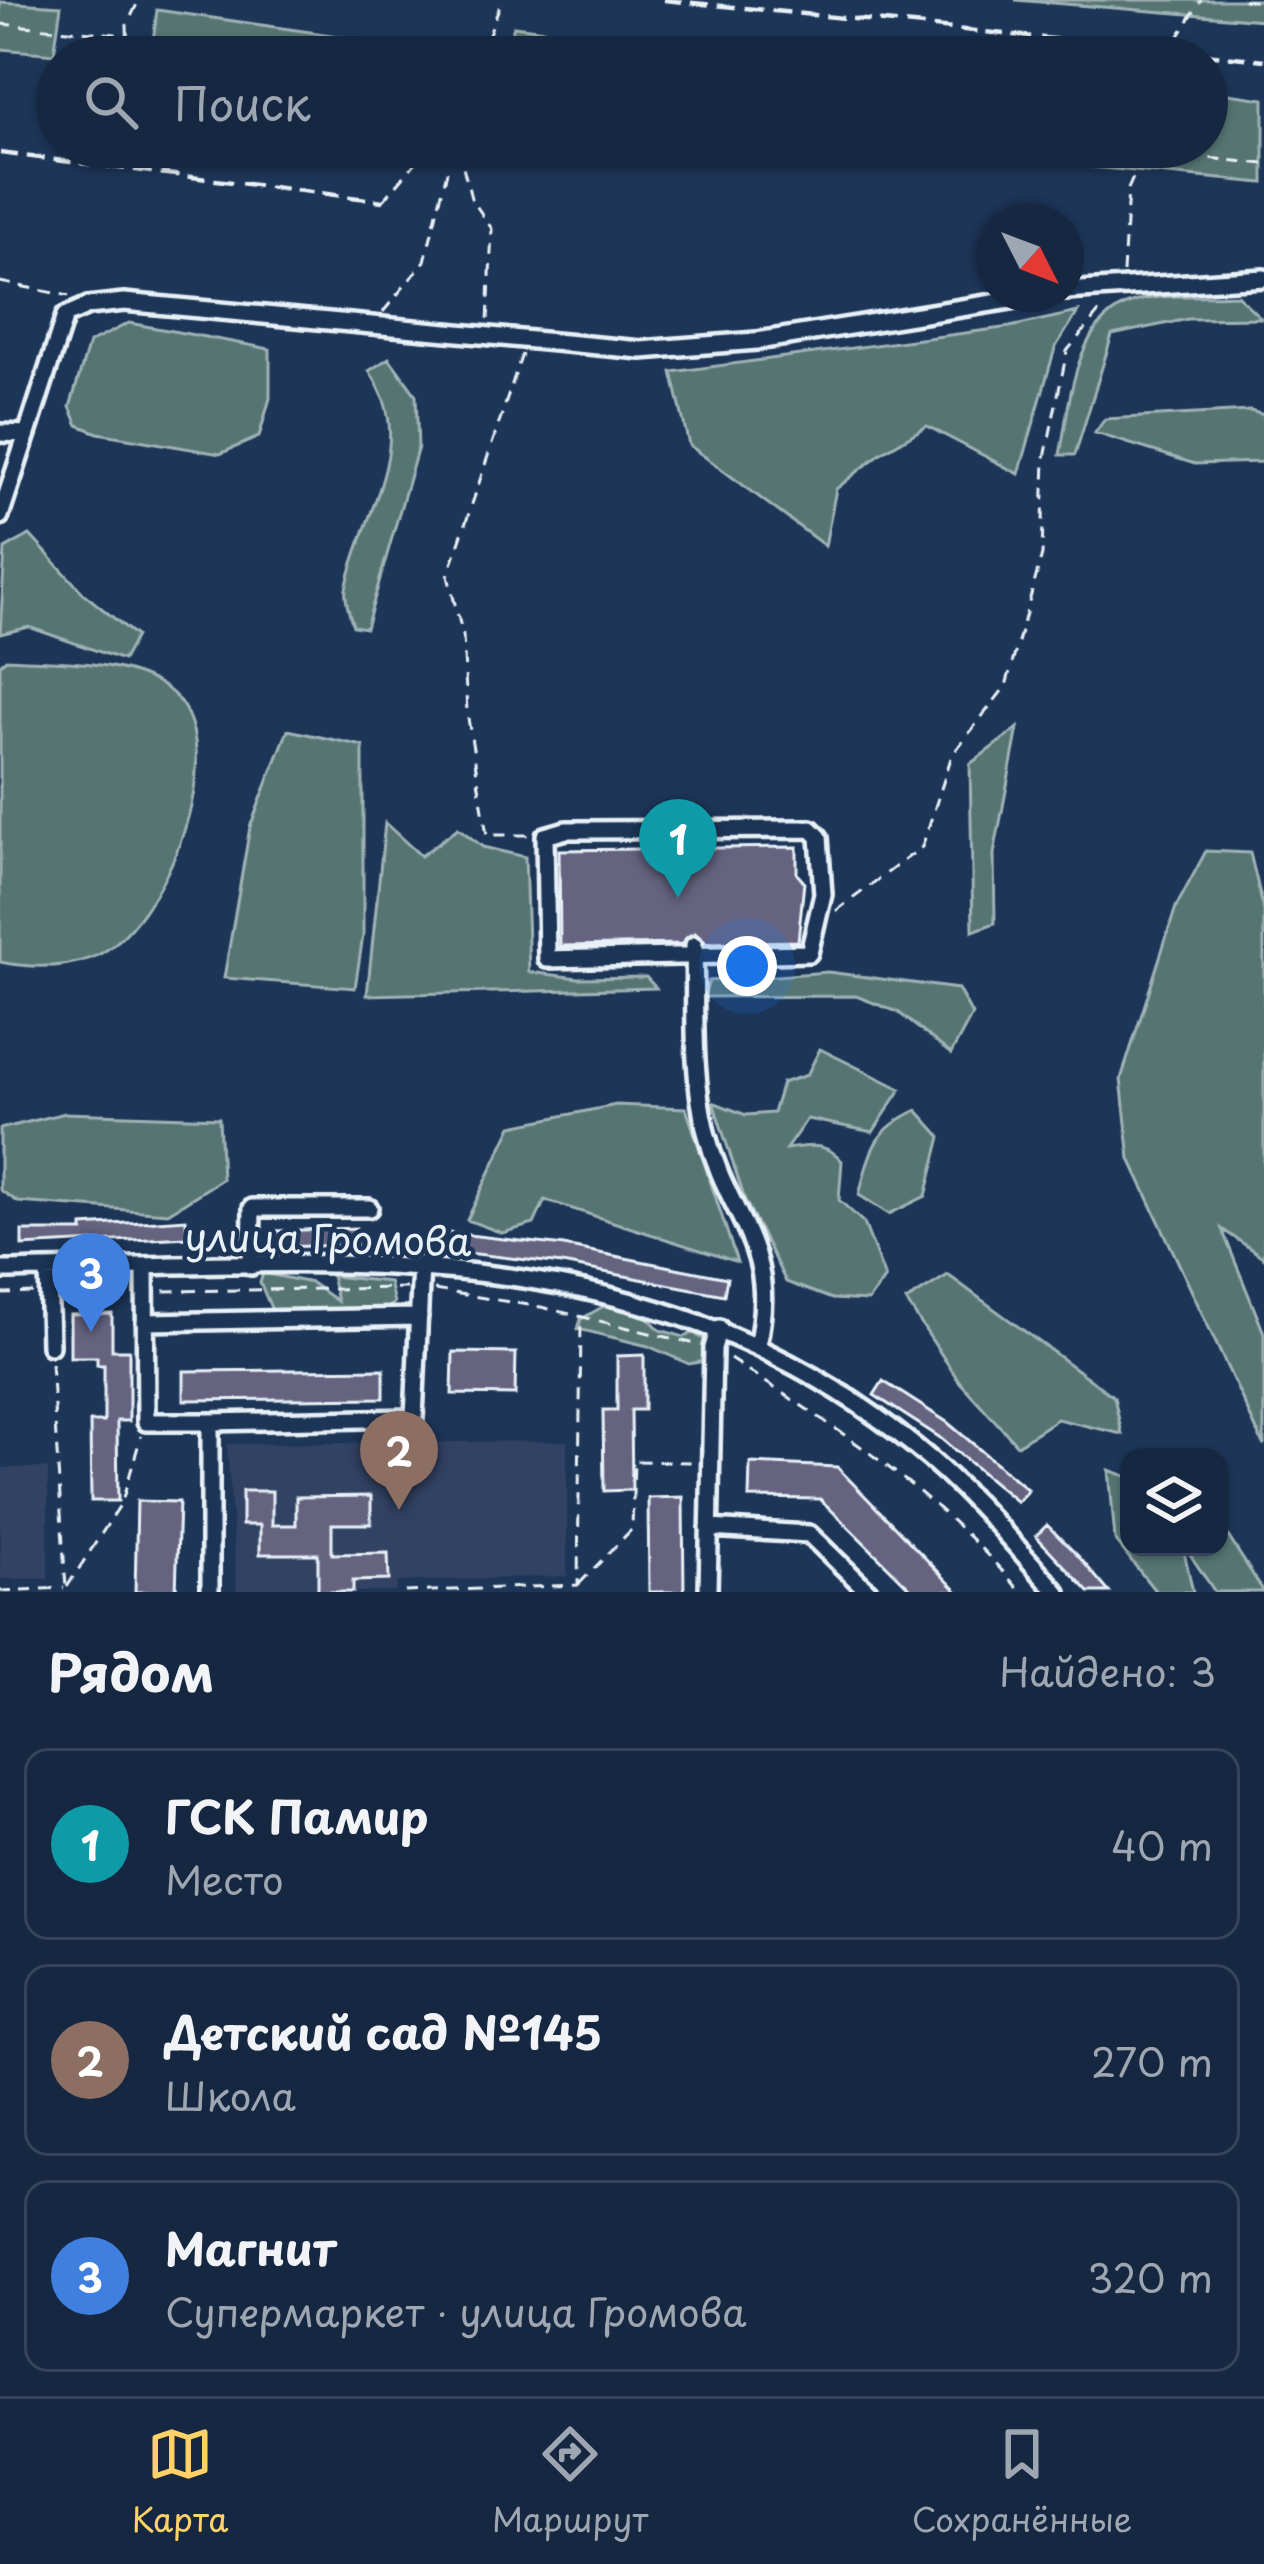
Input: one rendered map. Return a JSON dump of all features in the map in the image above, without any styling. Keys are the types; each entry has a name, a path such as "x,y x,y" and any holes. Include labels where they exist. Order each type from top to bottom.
{"street":[{"path":"1084,289 1264,278"},
{"path":"0,516 65,316 88,306 124,302 374,329 641,350 757,341 976,306"},
{"path":"0,433 27,434"},
{"path":"566,830 811,830 820,837 823,894 809,953 694,951 547,959 545,836 566,830"},
{"path":"694,951 693,1007 706,1133 764,1270 766,1305 757,1345"},
{"path":"250,1266 252,1208 369,1208"},
{"path":"145,1268 146,1422 210,1423 413,1418 422,1264"},
{"name":"улица Громова","path":"0,1270 422,1264 624,1296 757,1345 916,1446 972,1497 1057,1592"},
{"path":"48,1269 50,1346"},
{"path":"145,1322 419,1317"},
{"path":"708,1592 713,1348 718,1328"},
{"path":"210,1423 210,1592"},
{"path":"710,1528 809,1534 869,1592"}],"path":[{"path":"0,24 128,35 139,0"},
{"path":"488,36 502,0"},
{"path":"1179,36 1201,0"},
{"path":"1243,0 1264,2"},
{"path":"1228,159 1264,164"},
{"path":"383,200 411,168"},
{"path":"374,329 388,300 425,260 450,168"},
{"path":"462,168 471,198 492,229 492,311 483,337"},
{"path":"828,924 838,909 922,847 952,755 1006,686 1042,555 1045,458 1067,351 1122,284 1128,189 1137,168"},
{"path":"0,282 88,306"},
{"path":"528,343 448,576 463,636 474,768 485,795 483,826 487,835 545,836"},
{"path":"0,1294 420,1288 542,1307 713,1348 883,1458 964,1526 1021,1592"},
{"path":"578,1585 581,1319"},
{"path":"50,1346 66,1588"},
{"path":"66,1588 122,1502 146,1422"},
{"path":"405,1592 578,1585 632,1529 634,1461 711,1462"},
{"path":"0,1591 66,1588"}],"shaded area":[{"path":"567,1441 567,1576 397,1582 396,1592 237,1592 227,1444"},
{"path":"0,1468 48,1468 48,1579 0,1579"}],"green space":[{"path":"1015,0 1264,0 1264,20"},
{"path":"0,2 61,6 57,36 36,36 36,52 0,49"},
{"path":"157,10 338,36 154,36"},
{"path":"514,26 590,36 510,36"},
{"path":"1228,94 1264,99 1264,183 1102,168 1228,168"},
{"path":"1237,295 1261,318 1188,319 1112,335 1075,455 1060,455 1078,366 1098,326 1134,302"},
{"path":"1078,312 1055,348 1019,474 927,426 881,453 836,489 825,546 689,445 672,372 1010,327"},
{"path":"129,323 270,349 270,398 259,437 220,454 98,433 78,425 70,407 89,343"},
{"path":"389,358 416,395 418,447 366,628 353,626 346,593 388,453 384,398 369,371"},
{"path":"1250,411 1264,415 1264,462 1195,464 1095,433 1105,419"},
{"path":"30,535 84,594 136,636 123,660 29,627 0,634 5,549"},
{"path":"6,659 85,663 143,676 160,684 184,708 195,743 195,785 185,829 167,872 145,911 118,940 80,962 46,966 0,962 0,664"},
{"path":"1018,728 994,854 995,923 973,931 970,764"},
{"path":"288,730 363,746 363,936 355,988 224,978 250,827"},
{"path":"385,823 421,856 458,828 483,847 525,857 529,972 578,978 646,977 656,988 367,995"},
{"path":"1206,851 1250,853 1264,911 1264,1258 1222,1229 1264,1333 1264,1446 1130,1159 1121,1079 1176,907"},
{"path":"828,972 958,989 972,1015 951,1054 898,1012 856,996 704,997 709,981"},
{"path":"820,1049 901,1089 873,1132 807,1119 786,1149 823,1148 842,1161 839,1200 864,1223 885,1278 868,1301 832,1299 786,1282 745,1200 713,1102 746,1115 773,1113 782,1083 807,1075"},
{"path":"616,1105 686,1108 737,1262 545,1200 534,1224 502,1233 467,1220 512,1126"},
{"path":"917,1110 941,1137 926,1196 889,1214 859,1195 863,1179 882,1134"},
{"path":"65,1113 219,1118 222,1179 168,1213 18,1202 0,1190 0,1129"},
{"path":"263,1273 311,1283 337,1301 331,1276 389,1282 394,1303 379,1314 272,1310 260,1283"},
{"path":"948,1275 1114,1397 1122,1434 1057,1419 1017,1445 959,1381 906,1301"},
{"path":"604,1306 641,1310 660,1330 684,1337 693,1333 707,1341 710,1360 689,1364 648,1346 578,1329 581,1319"},
{"path":"1109,1470 1120,1474 1120,1546 1115,1540"},
{"path":"1228,1536 1264,1592 1215,1592 1191,1556 1228,1556"},
{"path":"1128,1556 1185,1556 1193,1592 1156,1592"}],"building":[{"path":"797,847 797,874 804,882 798,941 706,943 695,933 682,944 560,946 559,850"},
{"path":"186,1219 187,1237 22,1246 22,1231 83,1231 83,1226"},
{"path":"356,1228 356,1245 275,1247 275,1231"},
{"path":"451,1233 564,1246 727,1278 724,1295 562,1264 450,1251"},
{"path":"112,1314 112,1350 129,1350 129,1421 117,1421 118,1501 91,1501 90,1422 104,1422 104,1365 97,1365 97,1357 70,1357 70,1315"},
{"path":"453,1352 516,1353 515,1395 452,1394"},
{"path":"644,1355 644,1410 631,1410 632,1490 604,1491 603,1410 617,1410 617,1356"},
{"path":"384,1369 384,1398 184,1400 184,1371"},
{"path":"883,1381 947,1422 1028,1490 1017,1502 939,1437 874,1395"},
{"path":"750,1463 837,1467 958,1592 914,1592 820,1499 749,1498"},
{"path":"242,1491 272,1491 272,1525 296,1525 296,1497 371,1496 371,1524 332,1524 332,1554 388,1553 389,1580 353,1581 353,1592 318,1592 318,1554 260,1554 260,1525 242,1525"},
{"path":"683,1497 684,1592 649,1592 648,1498"},
{"path":"137,1501 179,1502 176,1592 135,1592"},
{"path":"1047,1525 1109,1592 1089,1592 1036,1536"}],"railway":[{"path":"664,0 1024,36"},
{"path":"1228,56 1264,60"},
{"path":"0,153 36,158"},
{"path":"120,168 383,201"}],"place":[{"name":"ГСК Памир","path":"678,898"},
{"name":"Магнит","path":"91,1332"},
{"name":"Детский сад №145","path":"399,1510"}]}
